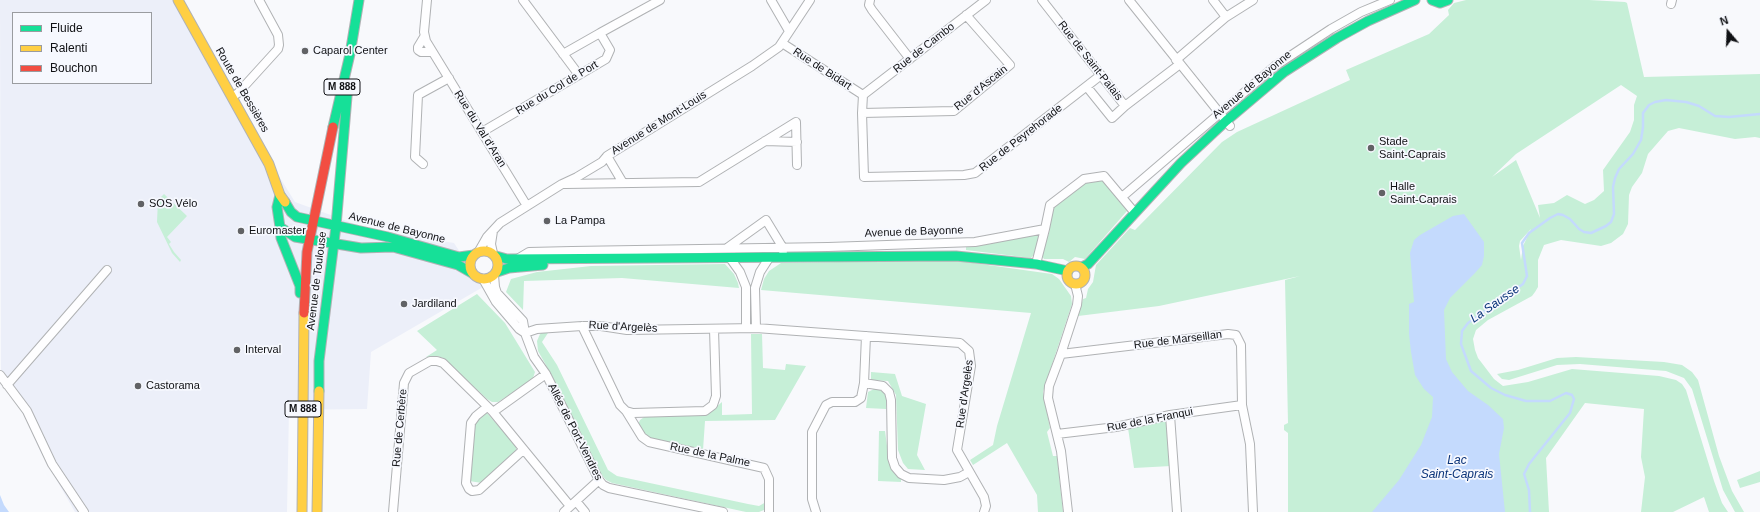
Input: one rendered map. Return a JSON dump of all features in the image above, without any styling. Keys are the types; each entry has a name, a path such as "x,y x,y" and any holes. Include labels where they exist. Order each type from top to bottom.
{"street":[{"name":"Route de Bessières","path":"178,0 269,164 280,195 291,212 297,217 314,221"},
{"path":"232,97 268,60 280,45 278,35 259,0"},
{"name":"Avenue de Toulouse","path":"317,512 319,361 329,280 338,245 336,226 350,54 359,0"},
{"name":"Rue du Val d'Aran","path":"427,0 424,37 527,206"},
{"path":"522,0 579,75"},
{"path":"563,54 660,0"},
{"path":"771,0 789,31"},
{"name":"Avenue de Mont-Louis","path":"477,253 493,230 500,223 562,184 602,162 607,156 752,66 779,47 810,0"},
{"path":"870,0 869,5 872,10 910,59"},
{"name":"Rue de Cambo","path":"863,95 986,0"},
{"name":"Rue de Saint-Palais","path":"1042,0 1125,106 1178,62 1226,17 1253,0"},
{"path":"1129,0 1228,124"},
{"path":"1213,0 1226,17"},
{"name":"Avenue de Bayonne","path":"1122,197 1275,66 1310,42 1361,12 1390,0"},
{"name":"Avenue de Bayonne","path":"1082,267 1088,264 1181,163 1228,124 1261,91 1303,58 1403,2 1415,0"},
{"path":"1432,0 1440,3 1448,0"},
{"name":"Rue d'Ascain","path":"862,112 954,111 1010,65 966,15"},
{"name":"Rue du Col de Port","path":"482,132 606,59 610,50 600,33"},
{"name":"Rue de Bidart","path":"782,43 863,95"},
{"name":"Avenue de Toulouse","path":"302,512 304,305 307,252 340,92 350,54"},
{"name":"Rue de Peyrehorade","path":"863,95 862,112 864,177 964,175 975,173 1101,75"},
{"path":"423,164 415,157 418,95 449,78"},
{"path":"1087,87 1112,118 1125,106"},
{"path":"562,184 700,182 796,122 797,165"},
{"path":"765,141 797,142"},
{"path":"607,156 623,183"},
{"path":"1036,264 1050,205 1084,179 1104,176 1134,213"},
{"name":"Route de Bessières","path":"280,195 277,207 281,238 300,286 300,302 304,305"},
{"path":"726,248 766,220 783,248 782,258"},
{"name":"Avenue de Bayonne","path":"314,221 388,237 462,257 477,253"},
{"path":"280,227 295,237 338,245"},
{"name":"Avenue de Bayonne","path":"495,255 502,258 569,257 726,248 783,248 975,242 1045,229"},
{"path":"493,230 491,244 499,263 495,274 487,279 483,279 476,277 472,273 470,265 477,253 487,251 495,255"},
{"name":"Avenue de Bayonne","path":"338,245 361,248 393,247 458,265 472,273"},
{"name":"Avenue de Bayonne","path":"495,274 509,268 569,257 590,259 956,256 1036,264 1068,270"},
{"path":"730,258 740,272 746,287 746,328"},
{"path":"756,328 755,288 760,272 768,258"},
{"path":"1074,266 1082,267 1086,273 1084,280 1078,284 1069,281 1067,278 1068,270 1074,266"},
{"path":"7,385 107,270"},
{"name":"Allée de Port-Vendres","path":"495,274 495,287 498,293 523,321 525,333 534,357 546,374 599,480 609,488 723,512"},
{"name":"Allée de Port-Vendres","path":"483,279 496,302 519,329 525,333"},
{"path":"1068,512 1062,455 1048,398 1049,386 1062,354 1077,305 1078,296 1075,284"},
{"path":"582,326 620,405 626,411 633,413 705,411 713,405 716,396 714,329"},
{"name":"Rue d'Argelès","path":"525,333 537,329 582,326 601,326 627,330 756,328 960,343 966,348 971,356 971,366 957,450 984,497 986,506 984,512"},
{"name":"Rue de Marseillan","path":"1062,354 1233,334 1239,337 1241,345 1242,405 1250,444 1253,512"},
{"path":"816,512 812,499 811,436 813,427 824,408 829,404 835,402 851,403 858,401 862,395 864,384 866,336"},
{"name":"Rue de Cerbère","path":"393,512 404,383 409,372 430,361 443,363 490,410 523,450 573,503 586,512"},
{"path":"523,450 479,490 469,490 466,483 471,423 476,416 490,410 546,374"},
{"path":"0,375 27,411 52,464 84,512"},
{"path":"864,384 883,386 889,392 891,400 892,458 895,467 901,474 909,478 944,480 960,477 970,472"},
{"name":"Rue de la Franqui","path":"1057,434 1116,427 1170,415 1242,405"},
{"name":"Rue de la Palme","path":"626,411 642,437 649,442 764,468 769,479 769,512"},
{"path":"1170,415 1177,512"},
{"path":"564,512 599,480"}],"shaded area":[{"path":"0,0 176,0 218,77 295,202 369,229 454,243 483,287 371,352 367,409 289,410 287,512 75,512 41,453 24,415 1,382"}],"green space":[{"path":"1466,0 1589,0 1625,2 1627,3 1644,77 1760,74 1760,138 1735,139 1679,128 1668,131 1648,154 1642,173 1632,187 1629,195 1628,224 1623,234 1611,243 1601,246 1561,240 1544,245 1538,260 1538,287 1532,296 1488,320 1476,330 1473,339 1478,358 1494,379 1503,386 1528,382 1572,369 1659,376 1676,380 1682,384 1686,390 1714,481 1722,503 1728,512 1709,512 1704,497 1673,512 1641,512 1645,477 1641,457 1644,409 1585,403 1546,458 1549,512 1288,512 1288,433 1284,430 1284,425 1288,423 1285,280 1300,276 1159,306 1078,316 1083,299 1086,298 1088,289 1093,282 1096,265 1130,228 1135,230 1222,142 1237,132 1350,80 1346,70 1429,34 1449,15 1448,10 1454,3","holes":["1621,85 1637,96 1634,105 1634,120 1630,132 1603,170 1604,191 1594,200 1585,204 1567,195 1554,203 1538,205 1540,218 1516,160 1492,177 1516,154","1531,229 1523,246 1521,260 1519,246 1520,241"]},
{"path":"1104,180 1125,205 1127,211 1085,259 1075,257 1069,262 1063,259 1044,259 1041,255 1049,233 1053,205 1085,182"},
{"path":"164,194 187,216 167,237 171,242 169,244 181,260 180,262 172,253 157,222 158,200"},
{"path":"1039,234 1037,251 1031,258 966,250 966,245"},
{"path":"952,260 1052,274 1059,279 1071,296 1072,304 1043,392 1050,428 1047,432 1053,456 1057,456 1063,512 1038,512 1037,495 1007,443 973,465 970,460 993,445 997,426 1031,313 761,290 764,279 769,271 781,263"},
{"path":"725,264 734,274 739,288 622,278 524,281 523,310 506,292 511,279 537,272 591,266"},
{"path":"477,294 505,323 535,372 533,378 529,382 498,402 492,402 487,399 443,358 437,356 426,357 437,350 417,331"},
{"path":"544,331 548,333 542,342 557,365 608,470 617,476 748,504 759,506 766,502 764,510 759,512 746,512 612,483 606,480 600,473 538,351 537,341 540,334"},
{"path":"751,334 762,334 763,368 785,370 786,364 806,366 775,420 705,421 703,450 645,437 638,425 640,420 647,415 707,415 722,402 722,415 752,414"},
{"path":"1576,357 1664,362 1682,365 1692,372 1698,380 1719,456 1732,491 1744,512 1735,512 1723,490 1692,389 1684,378 1666,371 1580,364 1557,365 1509,380 1502,379 1497,374 1518,370 1557,358"},
{"path":"871,372 895,374 902,396 926,404 917,455 925,470 908,469 903,463 898,450 896,395 888,381 871,380"},
{"path":"879,388 887,395 886,409 866,408 868,392"},
{"path":"484,413 487,413 516,446 516,454 482,483 469,481 474,423"},
{"path":"1164,419 1168,420 1171,466 1134,468 1128,428"},
{"path":"879,431 885,431 888,453 901,478 901,482 878,481"},
{"path":"1760,471 1760,482 1740,488 1737,480"}],"water":[{"name":"Lac Saint-Caprais","path":"1464,214 1484,242 1484,256 1482,265 1450,298 1444,310 1446,359 1452,372 1468,391 1488,405 1503,419 1504,428 1499,454 1505,512 1372,512 1399,480 1421,445 1432,417 1433,397 1424,389 1415,375 1409,334 1409,304 1414,302 1410,253 1414,240 1453,216"},
{"path":"0,495 4,505 9,512 0,512"}],"waterway":[{"name":"La Sausse","path":"1530,512 1529,490 1524,474 1529,464 1570,413 1574,399 1572,395 1566,393 1550,401 1526,401 1505,395 1491,388 1471,371 1461,344 1462,331 1468,323 1523,284 1527,276 1522,243 1529,233 1558,214 1570,219 1579,229 1584,232 1591,233 1611,222 1614,214 1613,187 1615,178 1619,169 1633,154 1641,140 1643,113 1649,105 1666,100 1686,102 1699,106 1715,116 1729,117 1760,114"}],"traffic: fast":[{"path":"333,127 350,54 359,0"},
{"path":"1082,267 1088,264 1181,163 1226,121 1284,72 1337,38 1368,21 1415,0"},
{"path":"1432,0 1440,3 1448,0"},
{"path":"319,391 319,361 336,226 348,85"},
{"path":"280,195 277,207 280,227 295,237 361,248 393,247 458,265 472,273"},
{"path":"285,202 291,212 297,217 388,237 459,257 474,255"},
{"path":"280,227 281,238 300,286 300,293"},
{"path":"496,256 507,259 956,256 1036,264 1068,271"},
{"path":"497,272 509,268 543,265"}],"traffic: slow":[{"path":"178,0 269,164 280,195 285,202"},
{"path":"484,251 494,255 498,265 494,275 484,279 474,275 470,265 474,255 484,251"},
{"path":"1072,266 1080,266 1085,271 1085,275 1083,282 1080,284 1072,284 1067,279 1067,271 1072,266"},
{"path":"302,512 304,313"},
{"path":"317,512 319,391"}],"traffic: jam":[{"path":"304,313 307,252 333,127"}],"place":[{"name":"Caparol Center","path":"305,51"},
{"name":"Stade Saint-Caprais","path":"1371,148"},
{"name":"Halle Saint-Caprais","path":"1382,193"},
{"name":"SOS Vélo","path":"141,204"},
{"name":"La Pampa","path":"547,221"},
{"name":"Euromaster","path":"241,231"},
{"name":"Jardiland","path":"404,304"},
{"name":"Interval","path":"237,350"},
{"name":"Castorama","path":"138,386"}]}
